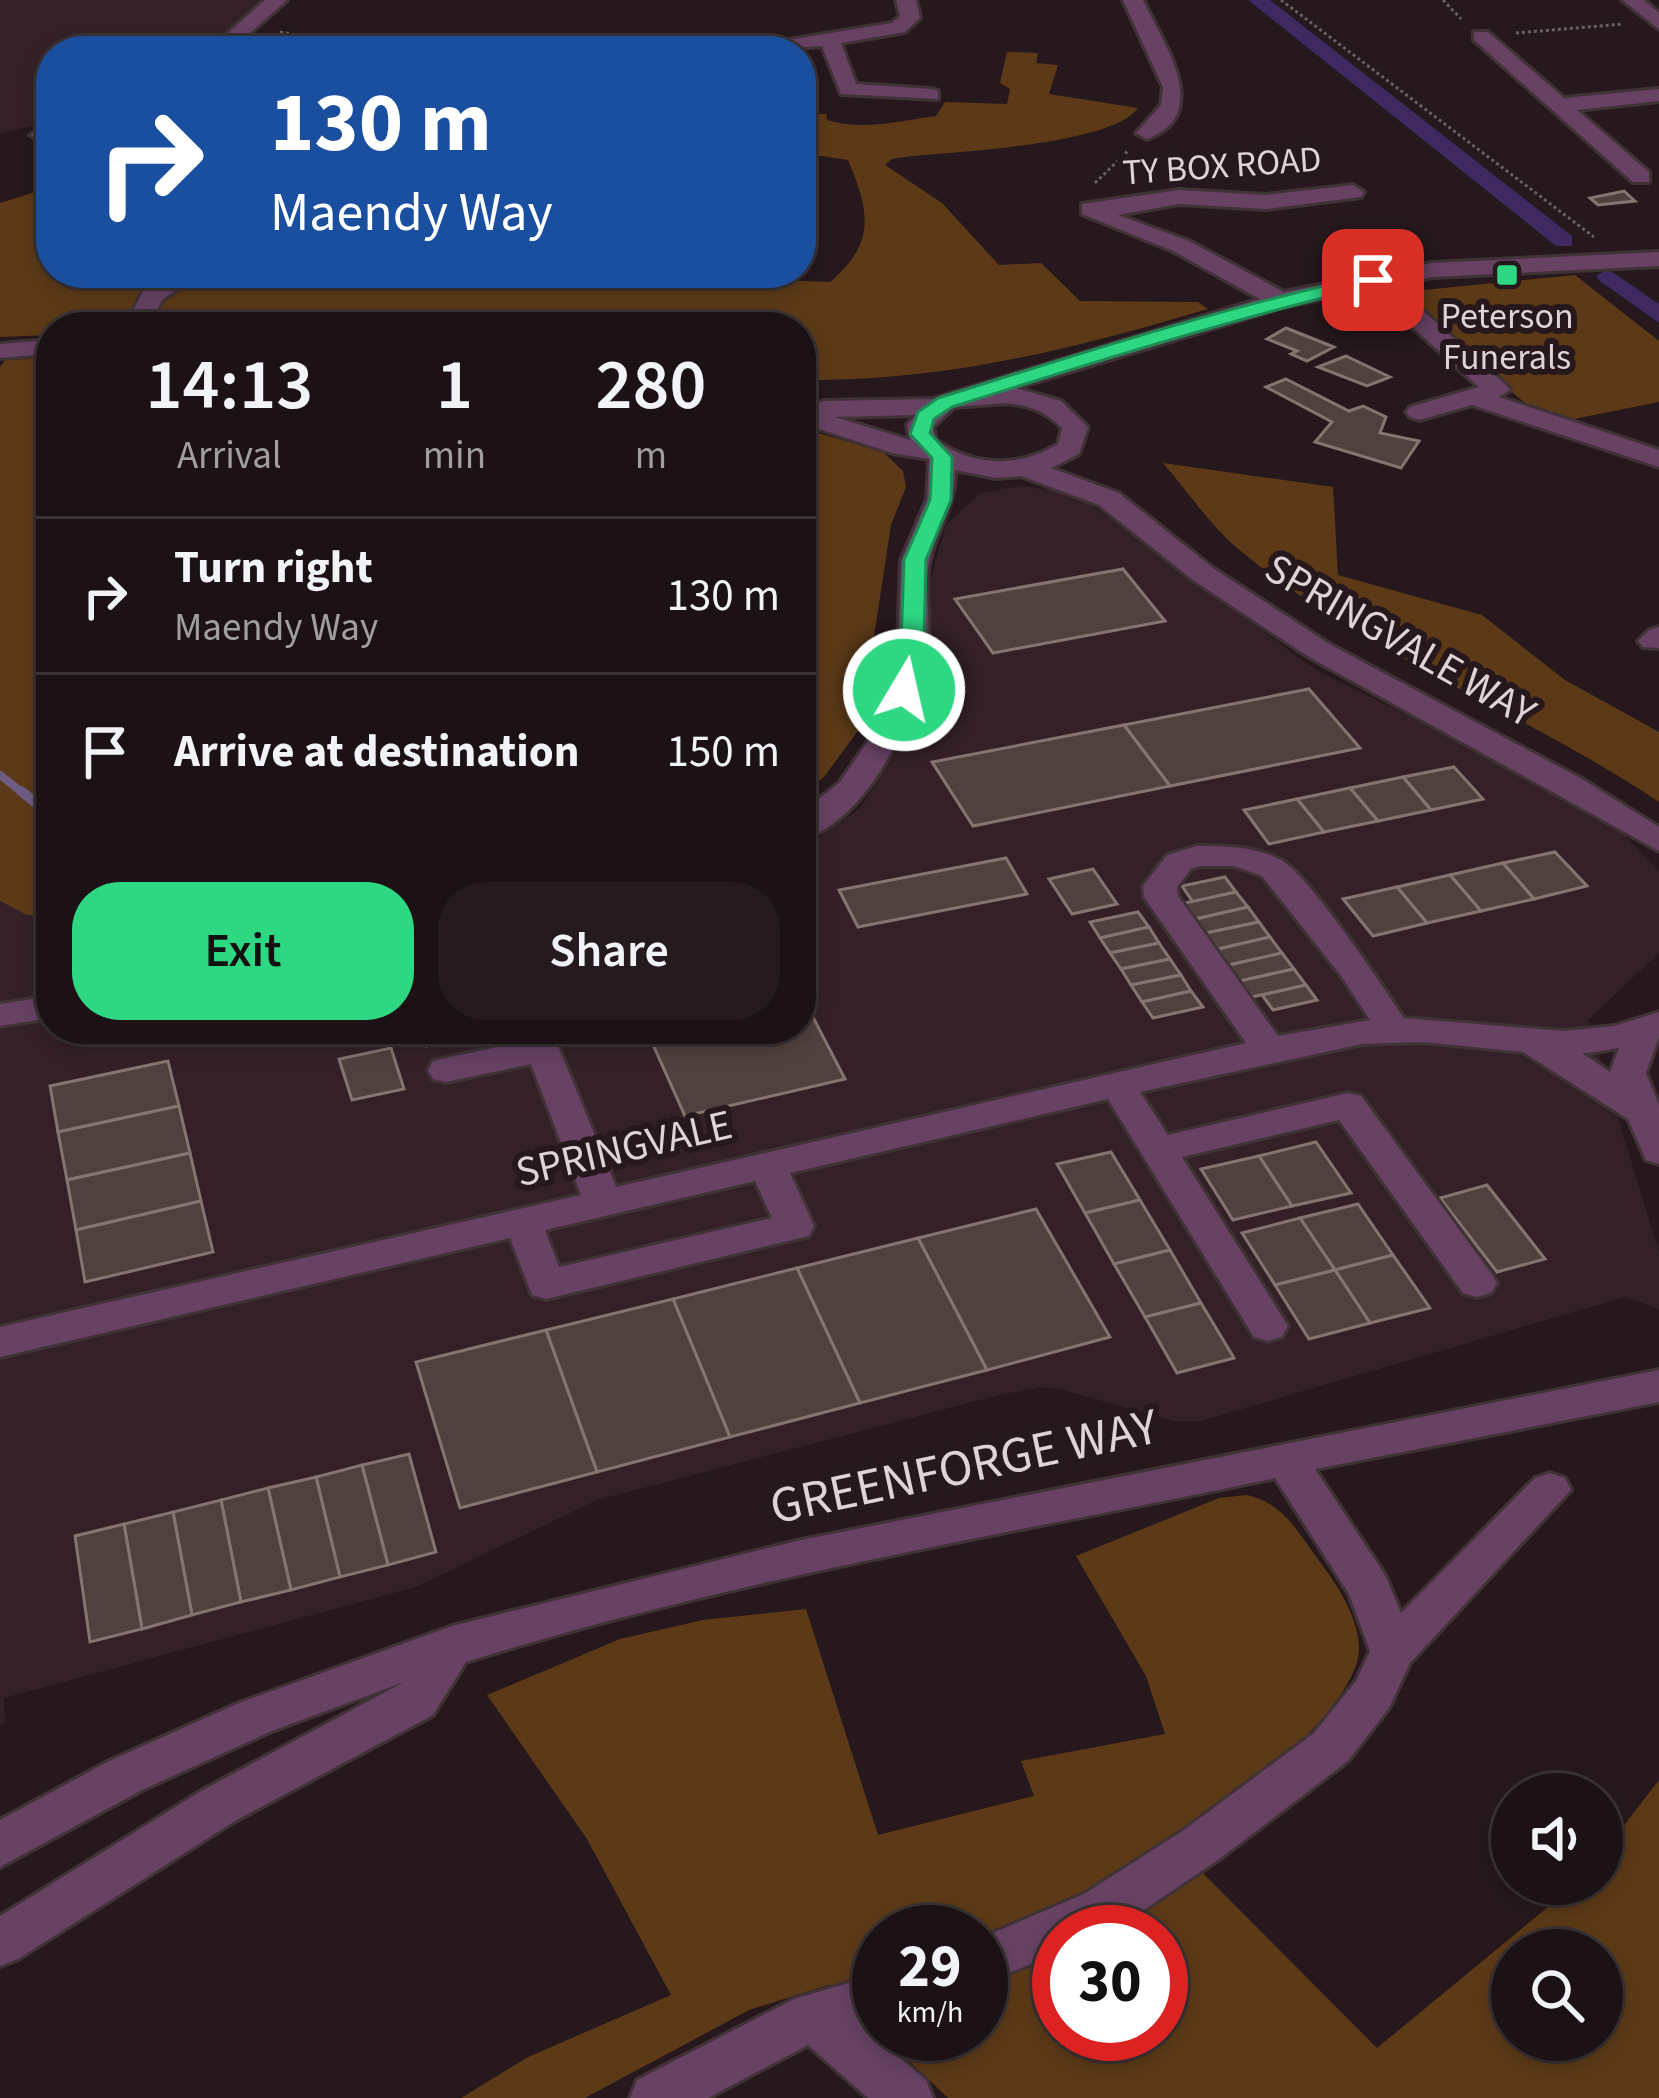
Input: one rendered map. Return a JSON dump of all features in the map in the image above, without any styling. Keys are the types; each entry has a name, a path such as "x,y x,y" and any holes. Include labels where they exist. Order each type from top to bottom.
{"street":[{"path":"235,36 278,0"},
{"path":"816,42 898,28 910,18 906,0"},
{"name":"TY BOX ROAD","path":"1133,0 1173,87 1171,106 1147,133"},
{"path":"1632,0 1658,22"},
{"path":"1481,36 1641,177"},
{"path":"830,40 848,90 932,95"},
{"path":"1559,105 1659,95"},
{"name":"TY BOX ROAD","path":"1088,205 1179,197 1266,202 1353,192"},
{"name":"TY BOX ROAD","path":"1088,205 1181,246 1281,300"},
{"path":"816,817 851,788 890,731 913,644 915,560 941,500 937,454 920,434 920,425 948,402 1281,300 1373,280 1505,264 1659,260"},
{"path":"1373,280 1497,390 1419,412"},
{"path":"144,312 152,296 165,288"},
{"path":"0,351 36,347"},
{"path":"941,500 1016,468 1058,457 1071,427 1061,397 1073,374 1094,358"},
{"path":"816,410 1007,395 1052,406 1071,427"},
{"path":"1473,397 1659,459"},
{"name":"SPRINGVALE WAY","path":"816,416 901,447 962,464 1016,468 1109,499 1146,533 1288,631 1571,786 1659,841"},
{"name":"SPRINGVALE WAY","path":"1071,427 1109,499"},
{"path":"1269,1049 1161,897 1160,886 1179,862 1217,854 1274,869 1355,970 1394,1030"},
{"path":"0,1015 36,1009"},
{"path":"1651,1026 1628,1073 1659,1151"},
{"name":"SPRINGVALE","path":"0,1342 767,1165 1064,1079 1117,1084 1354,1033 1437,1030 1525,1043 1599,1044 1651,1026"},
{"name":"SPRINGVALE","path":"1525,1043 1567,1060 1639,1110"},
{"path":"446,1070 542,1049 603,1203"},
{"path":"1117,1084 1268,1326"},
{"path":"1158,1150 1348,1105 1477,1283"},
{"path":"523,1222 546,1286 795,1226 767,1165"},
{"name":"GREENFORGE WAY","path":"1502,1413 1659,1358"},
{"name":"GREENFORGE WAY","path":"0,1845 73,1801 189,1743 318,1689 452,1645 671,1587 886,1539 1502,1413 1659,1387"},
{"path":"1286,1460 1369,1588 1393,1652"},
{"path":"1008,1950 1102,1910 1201,1845 1331,1748 1373,1694 1393,1652 1550,1490"},
{"path":"0,1942 218,1807 417,1701 452,1645"},
{"path":"656,2098 812,2016 852,2005"},
{"path":"812,2016 907,2098"}],"path":[{"path":"1281,0 1622,260"},
{"path":"1481,36 1658,22"},
{"path":"247,26 303,36"},
{"name":"TY BOX ROAD","path":"1088,205 1147,133"}],"shaded area":[{"path":"0,0 265,0 219,36 36,36 36,125 0,134"},
{"path":"1007,52 1038,53 1036,63 1058,65 1049,94 1138,108 1123,120 1067,138 911,156 885,165 942,203 999,265 1041,263 1080,301 1198,302 1208,309 1007,360 853,379 816,380 816,312 36,312 36,336 0,337 0,203 36,192 36,288 816,288 816,281 830,282 855,254 862,240 864,211 848,160 816,155 816,114 841,123 868,125 936,116 945,102 1007,104 1010,89 1000,83"},
{"path":"1575,275 1659,341 1659,402 1559,422 1537,413 1394,293"},
{"path":"36,359 36,915 0,901 0,367 5,360"},
{"path":"816,432 883,452 903,471 906,487 891,525 860,728 816,783"},
{"path":"1163,463 1333,487 1338,575 1482,615 1565,680 1659,732 1659,802 1290,589 1231,542"},
{"path":"1021,486 1061,491 1087,501 1316,670 1518,770 1620,830 1659,871 1659,953 1588,1020 1659,1252 1659,1309 1625,1297 1201,1421 1173,1421 1060,1389 1040,1387 999,1395 597,1500 416,1587 4,1698 5,1723 0,1726 0,901 36,915 36,1044 816,1044 816,840 860,808 912,727 926,655 928,588 946,525 980,493"},
{"path":"1247,1495 1289,1520 1342,1595 1359,1649 1345,1688 1304,1738 1175,1845 1377,2048 1491,1954 1491,2061 1623,2061 1623,1929 1521,1929 1551,1905 1623,1905 1623,1827 1659,1780 1659,2098 948,2098 909,2061 1008,2061 1008,1905 852,1905 852,2007 828,1985 749,2010 585,2098 461,2098 528,2057 671,1995 587,1839 487,1695 620,1639 703,1620 806,1609 878,1835 1034,1796 1021,1761 1165,1734 1146,1676 1076,1556 1219,1498"}],"building":[{"path":"1624,191 1635,201 1598,205 1590,198"},
{"path":"1286,328 1334,347 1307,361 1291,354 1297,351 1267,339"},
{"path":"1346,356 1390,377 1367,386 1318,367"},
{"path":"1286,379 1349,411 1363,406 1386,417 1380,433 1419,441 1401,468 1315,442 1332,422 1266,387"},
{"path":"1123,569 1165,621 993,653 955,599"},
{"path":"1309,689 1360,748 1170,786 1124,725"},
{"path":"1124,725 1170,786 973,826 932,762"},
{"path":"1454,767 1483,799 1431,810 1403,777"},
{"path":"1403,777 1431,810 1378,821 1350,788"},
{"path":"1350,788 1378,821 1324,832 1297,799"},
{"path":"1297,799 1324,832 1269,844 1244,810"},
{"path":"1555,852 1587,886 1534,899 1503,863"},
{"path":"1006,858 1027,894 858,927 839,890"},
{"path":"1503,863 1534,899 1481,911 1450,875"},
{"path":"1093,869 1117,904 1072,914 1049,879"},
{"path":"1450,875 1481,911 1427,923 1397,887"},
{"path":"1225,877 1236,892 1193,902 1182,886"},
{"path":"1397,887 1427,923 1373,936 1343,899"},
{"path":"1236,892 1248,907 1196,919 1185,903"},
{"path":"1248,907 1259,922 1206,933 1196,919"},
{"path":"1138,912 1149,927 1100,938 1090,922"},
{"path":"1259,922 1270,937 1218,949 1206,933"},
{"path":"1149,927 1159,943 1110,953 1100,938"},
{"path":"1270,937 1282,953 1229,965 1218,949"},
{"path":"1159,943 1170,959 1121,969 1110,953"},
{"path":"1282,953 1294,969 1240,981 1229,965"},
{"path":"1170,959 1181,975 1131,985 1121,969"},
{"path":"1294,969 1306,985 1252,997 1240,981"},
{"path":"1181,975 1191,991 1142,1002 1131,985"},
{"path":"1306,985 1317,1000 1273,1010 1262,995"},
{"path":"1191,991 1203,1007 1153,1018 1142,1002"},
{"path":"816,1023 845,1079 685,1116 653,1044 816,1044"},
{"path":"391,1048 404,1089 352,1100 339,1059"},
{"path":"168,1061 179,1106 58,1132 50,1086"},
{"path":"179,1106 190,1153 67,1180 58,1132"},
{"path":"1316,1142 1351,1193 1292,1206 1259,1156"},
{"path":"1111,1152 1140,1200 1085,1213 1057,1164"},
{"path":"190,1153 201,1201 76,1230 67,1180"},
{"path":"1259,1156 1292,1206 1233,1220 1201,1169"},
{"path":"1487,1185 1545,1259 1497,1272 1440,1198"},
{"path":"1140,1200 1170,1250 1114,1264 1085,1213"},
{"path":"201,1201 213,1252 85,1282 76,1230"},
{"path":"1358,1204 1393,1255 1335,1270 1300,1218"},
{"path":"1036,1209 1110,1337 987,1370 918,1238"},
{"path":"1300,1218 1335,1270 1275,1285 1242,1233"},
{"path":"918,1238 987,1370 860,1403 797,1268"},
{"path":"1170,1250 1201,1303 1145,1317 1114,1264"},
{"path":"1393,1255 1430,1308 1370,1323 1335,1270"},
{"path":"797,1268 860,1403 730,1437 673,1299"},
{"path":"1335,1270 1370,1323 1309,1339 1275,1285"},
{"path":"673,1299 730,1437 597,1472 546,1330"},
{"path":"1201,1303 1234,1358 1177,1373 1145,1317"},
{"path":"546,1330 597,1472 460,1508 416,1362"},
{"path":"409,1454 436,1552 388,1565 362,1465"},
{"path":"362,1465 388,1565 340,1577 316,1477"},
{"path":"316,1477 340,1577 291,1590 268,1488"},
{"path":"268,1488 291,1590 241,1602 221,1500"},
{"path":"221,1500 241,1602 192,1615 173,1512"},
{"path":"173,1512 192,1615 142,1629 124,1524"},
{"path":"124,1524 142,1629 90,1642 75,1536"}],"waterway":[{"path":"1258,0 1564,241"},
{"path":"1608,276 1659,316"},
{"path":"0,775 24,794"},
{"path":"21,791 36,803"}],"place":[{"name":"Peterson Funerals","path":"1507,275"}],"route":[{"path":"904,690 913,644 915,560 941,500 942,457 920,434 925,416 945,403 1121,347 1281,300 1373,280"}]}
